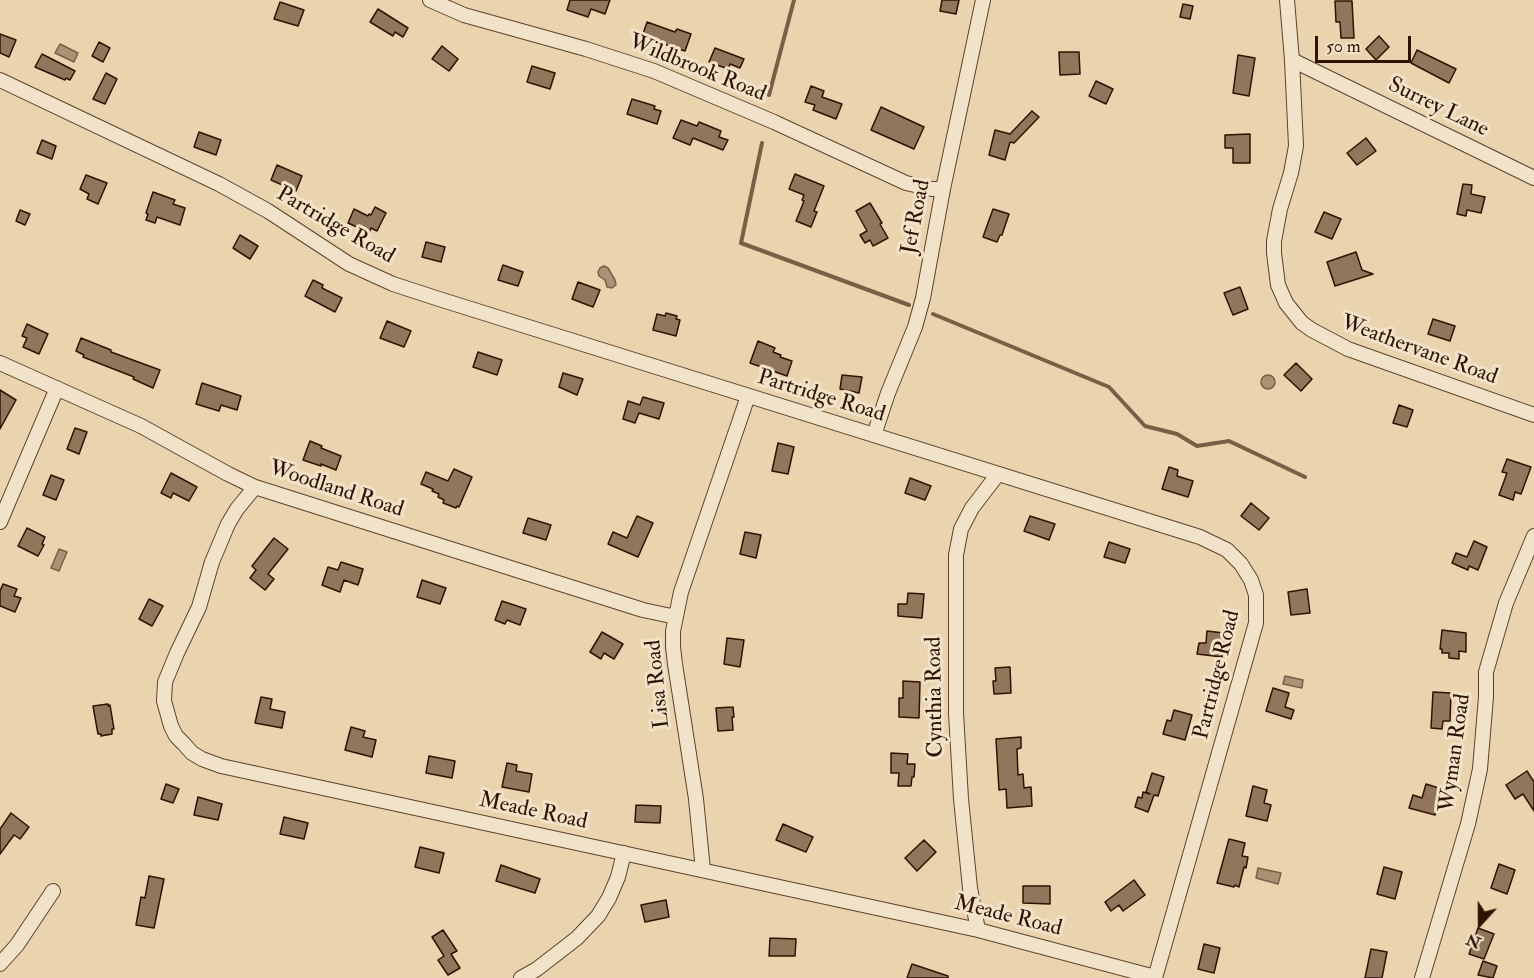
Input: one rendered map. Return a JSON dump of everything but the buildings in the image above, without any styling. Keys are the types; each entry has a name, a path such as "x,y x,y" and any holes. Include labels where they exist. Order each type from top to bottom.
{"street":[{"name":"Wildbrook Road","path":"430,0 464,15 654,71 774,122 906,183 943,189"},
{"name":"Jef Road","path":"874,435 888,393 915,327 923,298 943,189 983,0"},
{"name":"Weathervane Road","path":"1287,0 1296,146 1274,241 1281,294 1302,322 1312,330 1348,349 1534,415"},
{"name":"Surrey Lane","path":"1292,60 1534,178"},
{"name":"Partridge Road","path":"0,80 244,197 339,258 371,275 439,299 1209,541 1227,550 1247,572 1254,588 1257,604 1254,631 1155,978"},
{"name":"Woodland Road","path":"0,363 141,426 255,487 643,610 676,617"},
{"path":"0,522 57,388"},
{"name":"Lisa Road","path":"703,870 696,799 674,655 674,631 681,592 748,396"},
{"name":"Cynthia Road","path":"978,930 970,888 961,799 956,713 956,555 961,529 972,508 998,474"},
{"name":"Meade Road","path":"255,487 237,509 224,533 212,562 200,607 165,682 165,708 176,736 192,753 202,759 221,766 978,930 1155,978"},
{"name":"Wyman Road","path":"1422,978 1468,824 1475,791 1482,752 1486,672 1506,603 1534,536"},
{"path":"521,978 577,938 598,916 618,877 624,853"},
{"path":"0,964 54,891"}],"shaded area":[{"path":"60,44 78,53 74,62 55,53"},
{"path":"604,266 608,268 615,280 616,285 612,288 607,287 605,280 599,276 600,268"},
{"path":"1265,375 1271,375 1275,382 1271,389 1265,389 1261,385 1261,379"},
{"path":"59,549 67,552 59,571 51,568"},
{"path":"1285,676 1303,680 1302,688 1283,684"},
{"path":"1258,868 1281,873 1278,884 1256,878"}],"waterway":[{"path":"769,95 794,0"},
{"path":"762,143 741,243 909,305"},
{"path":"933,314 1109,387 1145,426 1177,434 1197,446 1229,441 1305,477"}]}
